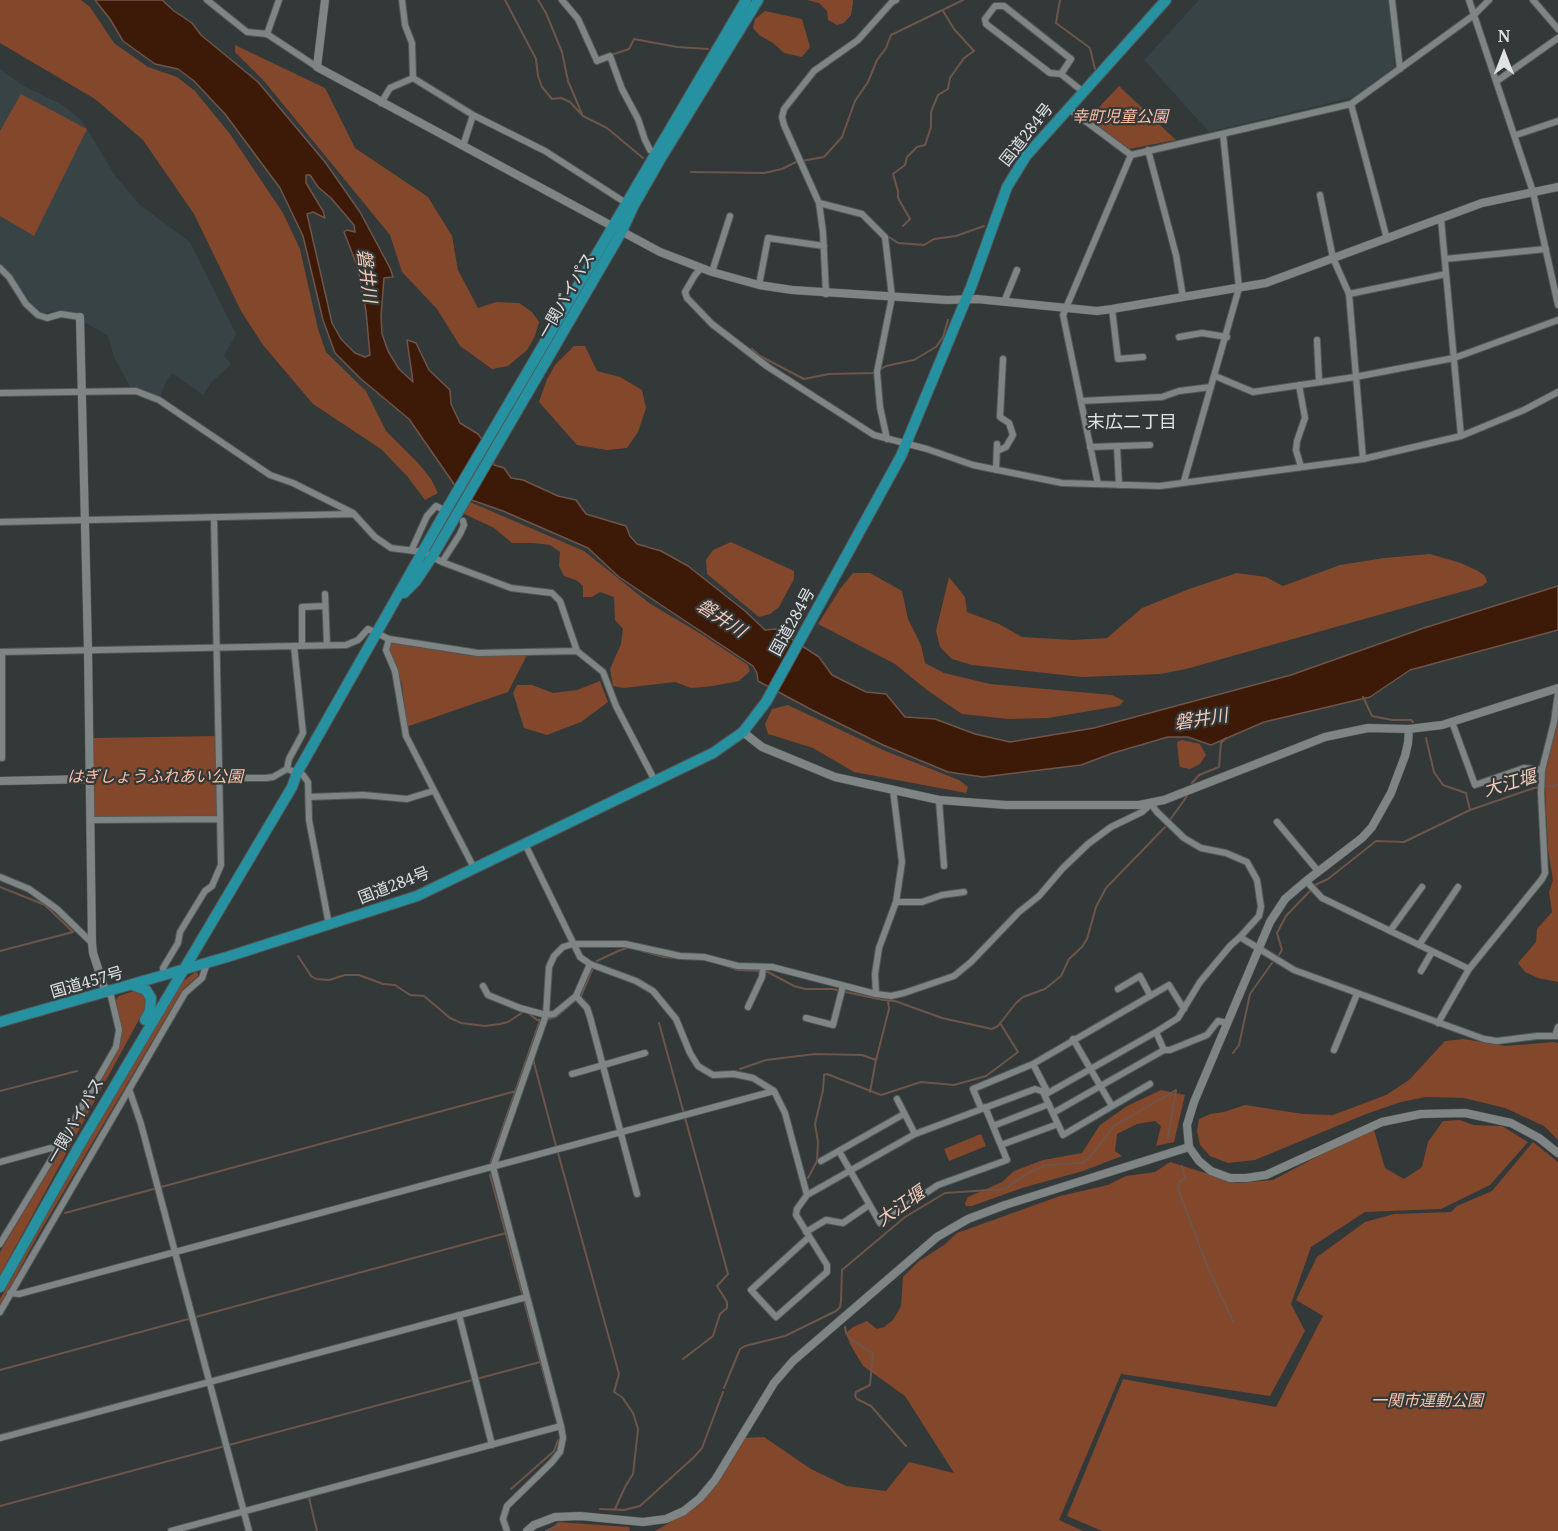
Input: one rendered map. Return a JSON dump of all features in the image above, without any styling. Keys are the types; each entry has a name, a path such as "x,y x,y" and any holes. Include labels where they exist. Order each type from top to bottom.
{"highway":[{"name":"一関バイパス","path":"617,229 626,203 654,153 746,0"},
{"name":"一関バイパス","path":"5,1290 78,1148 182,970 191,947 287,784 292,771 377,634 394,601 427,555 617,229 634,205 758,0"},
{"name":"国道284号","path":"182,970 329,926 417,896 713,753 743,732 766,702 901,456 965,299 1007,187 1026,156 1166,0"},
{"name":"国道457号","path":"0,1022 182,970"},
{"path":"78,1148 93,1114 150,1011 152,1004 150,995 143,988 133,985"}],"street":[{"path":"267,34 279,0"},
{"path":"317,67 325,0"},
{"path":"402,0 405,25 412,44 413,78"},
{"path":"562,0 578,19 597,61 610,56 618,81 638,119 650,150 654,153"},
{"path":"1392,0 1400,69"},
{"path":"1469,0 1516,135 1533,192 1558,304"},
{"path":"1131,155 1351,104 1474,15 1489,0"},
{"path":"1533,0 1558,29"},
{"path":"211,1 247,32 267,34 317,67 381,103 660,252 712,272 759,285 826,294 965,299 1097,311 1266,283 1482,203 1558,187"},
{"path":"826,294 819,203 782,117 784,109 814,71 858,40 893,1"},
{"path":"1061,74 1071,59 1004,6 995,6 986,19 986,24 1050,73 1061,74 1082,91"},
{"path":"1497,81 1558,38"},
{"path":"381,103 390,88 413,78"},
{"path":"413,78 473,115 546,151 626,203"},
{"path":"1351,104 1387,239"},
{"path":"1068,107 1131,155"},
{"path":"463,146 473,115"},
{"path":"1516,135 1558,122"},
{"path":"1184,481 1227,337 1239,288 1223,134"},
{"path":"1148,150 1176,255 1183,297"},
{"path":"1098,484 1063,315 1131,155"},
{"path":"1320,195 1333,258 1349,294 1363,459"},
{"path":"819,203 862,214 885,237 892,297 877,372 880,407 887,439"},
{"path":"712,272 729,216"},
{"path":"1441,219 1461,436"},
{"path":"759,285 768,238 824,246"},
{"path":"1445,259 1546,249"},
{"path":"0,268 9,277 26,304 38,315 47,318 61,314 80,317 86,520 92,943 93,953 119,1030 116,1047 0,1244"},
{"path":"701,268 685,292 687,298 712,324 768,367 874,435 996,470 1062,483 1160,486 1363,459 1461,436 1524,410 1558,392"},
{"path":"1004,302 1017,270"},
{"path":"1349,294 1446,274"},
{"path":"1112,309 1118,359 1143,357"},
{"path":"1215,376 1253,392 1355,377 1454,358 1558,320"},
{"path":"1179,337 1202,333 1227,337"},
{"path":"1317,340 1319,381"},
{"path":"996,451 1006,447 1013,435 1009,423 1000,417 1003,359"},
{"path":"1299,385 1305,418 1300,426 1296,450 1301,467"},
{"path":"1081,401 1162,397 1179,391 1211,387"},
{"path":"0,393 136,391 159,400 270,475 293,483 354,513 382,543 391,548 427,555 511,588 552,593 560,601 577,651 603,672 616,706 656,781"},
{"path":"996,470 997,444"},
{"path":"1090,447 1150,445"},
{"path":"1117,446 1119,485"},
{"path":"427,555 460,534 464,525 452,512"},
{"path":"0,522 354,513"},
{"path":"164,975 163,968 178,943 180,932 205,891 212,886 221,865 214,518"},
{"path":"325,594 327,645"},
{"path":"292,771 289,759 303,733 298,646 302,607 326,606"},
{"path":"2,758 1,652 327,645 352,643 368,629 389,639 478,653 577,651"},
{"path":"389,639 386,651 396,671 406,736 474,868"},
{"path":"507,1531 504,1519 507,1506 552,1462 560,1452 563,1438 493,1167 546,1015 549,967 554,956 563,947 573,944 625,944 680,956 704,957 738,966 772,967 891,996 954,976 971,962 1019,912 1039,896 1088,844 1111,827 1142,812 1151,804 1325,737 1368,728 1429,728 1558,691 1554,722 1542,770 1545,873 1468,969 1438,1023"},
{"path":"1452,722 1475,785 1524,768 1542,770"},
{"path":"1408,729 1405,756 1391,794 1372,826 1362,838 1305,881 1280,906 1270,922 1194,1102 1187,1125 1189,1147 1211,1171 1230,1178 1246,1178 1266,1175 1382,1122 1421,1114 1466,1113 1511,1123 1539,1138 1558,1153"},
{"path":"743,732 762,747 835,777 939,800 1006,805 1151,804"},
{"path":"219,778 266,778 292,771 303,776 308,782 309,820 329,926"},
{"path":"0,781 90,779"},
{"path":"876,994 875,974 879,948 896,902 902,862 893,790"},
{"path":"309,797 363,795 407,799 433,791"},
{"path":"939,800 944,866"},
{"path":"869,1205 843,1223 826,1220 808,1234 751,1290 776,1317 827,1272 827,1265 808,1234 796,1215 796,1209 807,1195 915,1134 1035,1089 1046,1093 1156,1032 1178,1018 1200,982 1259,916 1261,907 1257,880 1247,862 1226,853 1201,848 1184,838 1151,804"},
{"path":"91,820 220,819"},
{"path":"1277,822 1318,872"},
{"path":"525,844 580,957 590,964 636,981 653,991 676,1019 698,1066 713,1075 734,1074 753,1078 774,1092 785,1113 807,1195"},
{"path":"1,879 29,889 57,909 92,943"},
{"path":"1305,881 1322,898 1468,969"},
{"path":"1390,931 1422,887"},
{"path":"1419,945 1458,887"},
{"path":"896,902 922,902 942,895 964,892"},
{"path":"1240,937 1294,970 1484,1039 1497,1041 1557,1036 1558,1027"},
{"path":"1421,971 1432,952"},
{"path":"0,1312 5,1290 129,1089 185,993 202,978 207,963"},
{"path":"483,986 488,995 520,1008 546,1015 554,1014 576,996 590,964"},
{"path":"748,1007 762,977 763,967"},
{"path":"1118,989 1140,976 1150,995"},
{"path":"839,1151 880,1223 938,1185 1008,1160 974,1089 1032,1064 1169,985 1184,1009"},
{"path":"806,1018 833,1025 843,986"},
{"path":"1334,1050 1357,994"},
{"path":"576,996 588,1008 637,1194"},
{"path":"1053,1113 1164,1050 1170,1050 1207,1035 1218,1021 1227,1023"},
{"path":"1156,1032 1164,1050"},
{"path":"1073,1039 1112,1106"},
{"path":"572,1074 645,1053"},
{"path":"1032,1064 1063,1134 1150,1084"},
{"path":"129,1089 141,1124 249,1531"},
{"path":"5,1290 19,1294 774,1092"},
{"path":"897,1099 915,1134"},
{"path":"993,1126 1049,1104"},
{"path":"821,1161 904,1114"},
{"path":"1001,1145 1058,1124"},
{"path":"527,1531 534,1525 555,1516 643,1522 666,1519 684,1511 700,1498 715,1479 774,1383 793,1361 937,1237 969,1219 1005,1205 1189,1147"},
{"path":"0,1162 51,1148 57,1150"},
{"path":"0,1438 527,1297"},
{"path":"459,1315 492,1445"},
{"path":"171,1531 561,1426"}],"shaded area":[{"path":"1199,0 1389,0 1395,67 1354,97 1209,132 1144,60"},
{"path":"0,69 22,85 63,105 82,121 114,174 140,205 190,242 236,334 224,356 231,364 211,383 203,395 172,373 160,397 130,387 114,357 108,336 84,322 80,314 63,310 43,313 31,304 24,292 0,264"}],"green space":[{"path":"0,0 81,0 90,7 114,43 148,67 177,77 195,91 230,134 283,213 300,249 318,329 326,352 366,391 386,431 419,464 431,479 438,493 425,500 407,476 381,449 313,404 263,345 241,311 194,214 143,140 95,99 0,43"},
{"path":"807,0 853,0 851,15 844,23 837,25 828,20 827,11 819,3"},
{"path":"765,11 802,19 810,47 802,57 784,53 753,28 755,19"},
{"path":"235,45 325,88 355,148 428,197 452,236 458,270 478,308 496,302 519,303 532,312 539,322 535,336 527,350 508,366 492,369 460,346 437,309 402,272 390,235 264,81 235,52"},
{"name":"幸町児童公園","path":"1119,86 1176,140 1129,149 1088,119"},
{"path":"21,94 87,129 34,236 0,216 0,131"},
{"path":"574,346 585,346 597,371 620,377 642,390 646,408 638,432 627,448 607,450 577,445 539,402 555,365"},
{"path":"470,502 584,551 649,603 748,665 750,671 739,681 713,686 691,688 675,682 624,688 613,686 610,669 621,644 623,629 615,620 614,597 600,592 592,597 583,597 583,586 576,580 564,576 559,566 560,552 550,545 512,543 494,528 458,511"},
{"path":"731,542 794,571 794,579 779,607 770,614 759,617 707,574 706,560 713,550"},
{"path":"1430,554 1461,563 1478,571 1485,576 1487,582 1482,586 1186,669 1160,674 1082,677 972,665 952,659 940,647 936,631 949,577 965,597 967,612 999,624 1022,637 1073,640 1107,638 1142,608 1237,573 1266,577 1283,586 1340,565"},
{"path":"853,573 870,573 902,591 908,619 921,645 925,663 944,673 990,684 1112,695 1124,701 1119,706 1048,718 1008,719 962,714 895,664 818,624"},
{"path":"391,643 473,656 527,655 508,692 406,727 402,684 389,651"},
{"path":"600,681 608,702 581,722 547,735 524,728 513,693 517,685 532,685 553,693 577,690"},
{"path":"788,705 883,750 959,780 968,787 966,793 854,772 813,748 768,734 765,724 772,709"},
{"path":"1558,717 1558,982 1538,978 1525,972 1518,963 1536,942 1537,929 1552,912 1549,892 1553,880 1548,850 1544,769"},
{"name":"はぎしょうふれあい公園","path":"216,736 217,816 94,817 93,738"},
{"path":"1182,740 1200,744 1206,755 1200,764 1190,769 1180,767 1177,742"},
{"path":"195,972 198,976 183,989 37,1237 0,1306 0,1299 82,1151 180,984"},
{"path":"136,990 140,991 147,1005 0,1275 0,1252 115,1056 122,1031 116,1000 119,996"},
{"path":"1464,1039 1505,1046 1558,1043 1558,1140 1544,1126 1505,1108 1464,1098 1426,1097 1401,1102 1366,1114 1255,1160 1228,1163 1210,1156 1200,1145 1197,1131 1199,1119 1210,1114 1245,1105 1303,1114 1333,1115 1386,1095 1409,1080 1445,1041"},
{"path":"1161,1090 1185,1095 1174,1142 1156,1146 1161,1126 1155,1121 1137,1124 1117,1134 1115,1151 1122,1156 1083,1171 966,1206 968,1197 1002,1182 1014,1171 1043,1160 1082,1153 1100,1125 1127,1106"},
{"path":"1460,1120 1473,1125 1502,1126 1528,1142 1490,1185 1441,1209 1365,1212 1311,1247 1291,1304 1305,1331 1270,1396 1121,1374 1059,1520 1083,1531 655,1531 690,1511 710,1491 743,1438 764,1437 811,1469 846,1486 886,1491 909,1462 954,1473 905,1396 863,1366 846,1333 867,1321 877,1329 893,1320 901,1306 903,1277 919,1261 944,1245 957,1233 1060,1196 1108,1185 1126,1176 1155,1172 1170,1162 1237,1183 1273,1180 1374,1130 1385,1168 1404,1179 1422,1167 1428,1142 1443,1121"},
{"path":"981,1134 986,1146 949,1161 944,1149"},
{"name":"一関市運動公園","path":"1533,1142 1558,1162 1558,1531 1102,1531 1067,1516 1123,1379 1276,1407 1323,1316 1296,1300 1317,1257 1365,1222 1394,1214 1451,1212 1457,1206 1492,1191"},
{"path":"558,1522 629,1527 630,1531 549,1531"}],"water":[{"name":"磐井川","path":"95,0 162,0 192,23 201,35 258,82 325,162 360,212 390,268 393,277 384,278 382,334 388,351 399,369 413,382 407,340 416,343 429,370 450,390 451,404 460,423 478,434 490,450 494,465 504,468 511,478 523,480 558,496 576,500 586,514 626,526 630,536 637,544 661,551 688,566 745,611 765,630 776,629 819,657 832,675 866,692 886,694 905,717 935,719 975,734 1010,742 1094,728 1291,675 1424,628 1558,586 1558,630 1410,670 1370,697 1264,722 1211,745 1188,737 1168,737 1081,765 983,777 948,772 883,745 758,681 753,666 619,577 588,548 503,511 463,497 409,419 361,379 335,353 323,320 303,236 280,188 225,114 194,81 178,69 155,64 123,41","holes":["306,175 310,175 318,187 331,198 354,225 355,232 347,230 344,232 358,268 366,311 370,355 365,357 355,353 341,339 332,323 307,214 313,212 325,218 306,183"]}],"waterway":[{"path":"505,0 536,59 542,87 552,99 561,98 570,102 583,116 607,128 643,158"},
{"path":"538,0 546,13 562,52 568,81 582,114"},
{"path":"691,172 764,173 782,169 796,162 824,157 842,137 855,101 868,82 891,35 963,0"},
{"path":"1060,0 1056,23 1090,48 1095,69"},
{"path":"903,226 910,219 898,198 893,174 905,165 907,157 917,147 925,145 931,127 931,112 938,95 948,89 950,78 964,58 974,51 954,29 943,11"},
{"path":"614,54 629,49 634,39 677,47 708,49"},
{"path":"889,237 898,243 924,245 934,239 956,236 984,226"},
{"path":"752,349 760,356 804,379 829,374 874,373 886,366 914,360 936,347 943,337 948,320"},
{"name":"大江堰","path":"1363,697 1372,716 1413,722"},
{"path":"1192,783 1199,775 1219,767 1221,743 1226,738"},
{"name":"大江堰","path":"1426,738 1434,772 1443,785 1466,793 1470,810"},
{"name":"大江堰","path":"1315,885 1328,879 1376,841 1404,842 1470,810 1534,788 1558,785"},
{"path":"1170,820 1187,796"},
{"path":"721,964 738,970 766,971 794,986 805,989 832,989 895,1001 942,1018 992,1029 998,1026 1023,997 1045,989 1061,976 1069,959 1087,939 1096,907 1106,888 1165,827"},
{"path":"0,887 45,905 73,932 0,951"},
{"name":"大江堰","path":"1279,955 1282,950 1277,933 1286,916 1310,891"},
{"path":"597,961 630,947"},
{"path":"642,951 664,957 686,959"},
{"path":"298,956 311,976 316,979 329,980 345,975 359,975 383,984 395,985 410,995 424,996 450,1018 461,1023 485,1026 500,1024 508,1022 523,1012 540,1020 490,1164"},
{"name":"大江堰","path":"1233,1053 1239,1045 1250,994 1272,963"},
{"path":"581,996 593,968"},
{"path":"548,1019 556,1017 576,1000"},
{"path":"870,1092 889,1009 888,1001"},
{"path":"659,1023 728,1274 717,1286 727,1302 727,1308 720,1314 713,1336 683,1359"},
{"path":"808,1178 817,1161 818,1142 815,1124 824,1075 827,1074 881,1095 921,1082 954,1085 986,1076 1018,1052 1000,1023"},
{"path":"740,1069 766,1060 815,1054 862,1055 876,1060"},
{"path":"533,1059 556,1146"},
{"path":"0,1091 77,1071"},
{"path":"1168,1138 1176,1090"},
{"name":"大江堰","path":"724,1388 740,1349 785,1336 836,1311 841,1301 842,1270 905,1217 945,1193 1005,1189 1028,1173 1046,1165 1082,1163 1090,1157 1114,1126 1176,1090"},
{"path":"65,1213 516,1091"},
{"path":"558,1153 619,1374 614,1392 622,1397 633,1413 638,1429 633,1474 615,1509"},
{"path":"1182,1166 1185,1178 1180,1181 1178,1189 1208,1268 1233,1321"},
{"path":"490,1175 555,1416"},
{"path":"0,1370 506,1233"},
{"path":"845,1327 846,1333 853,1341 873,1353 870,1385 856,1392 855,1396 871,1406 906,1446"},
{"path":"0,1506 540,1362"},
{"name":"大江堰","path":"600,1509 624,1510 640,1506 694,1457 702,1448 723,1392"},
{"path":"511,1489 554,1451 558,1440"},
{"path":"309,1498 317,1531"},
{"name":"大江堰","path":"546,1531 559,1525"}],"district":[{"name":"末広二丁目","path":"1132,423"}]}
